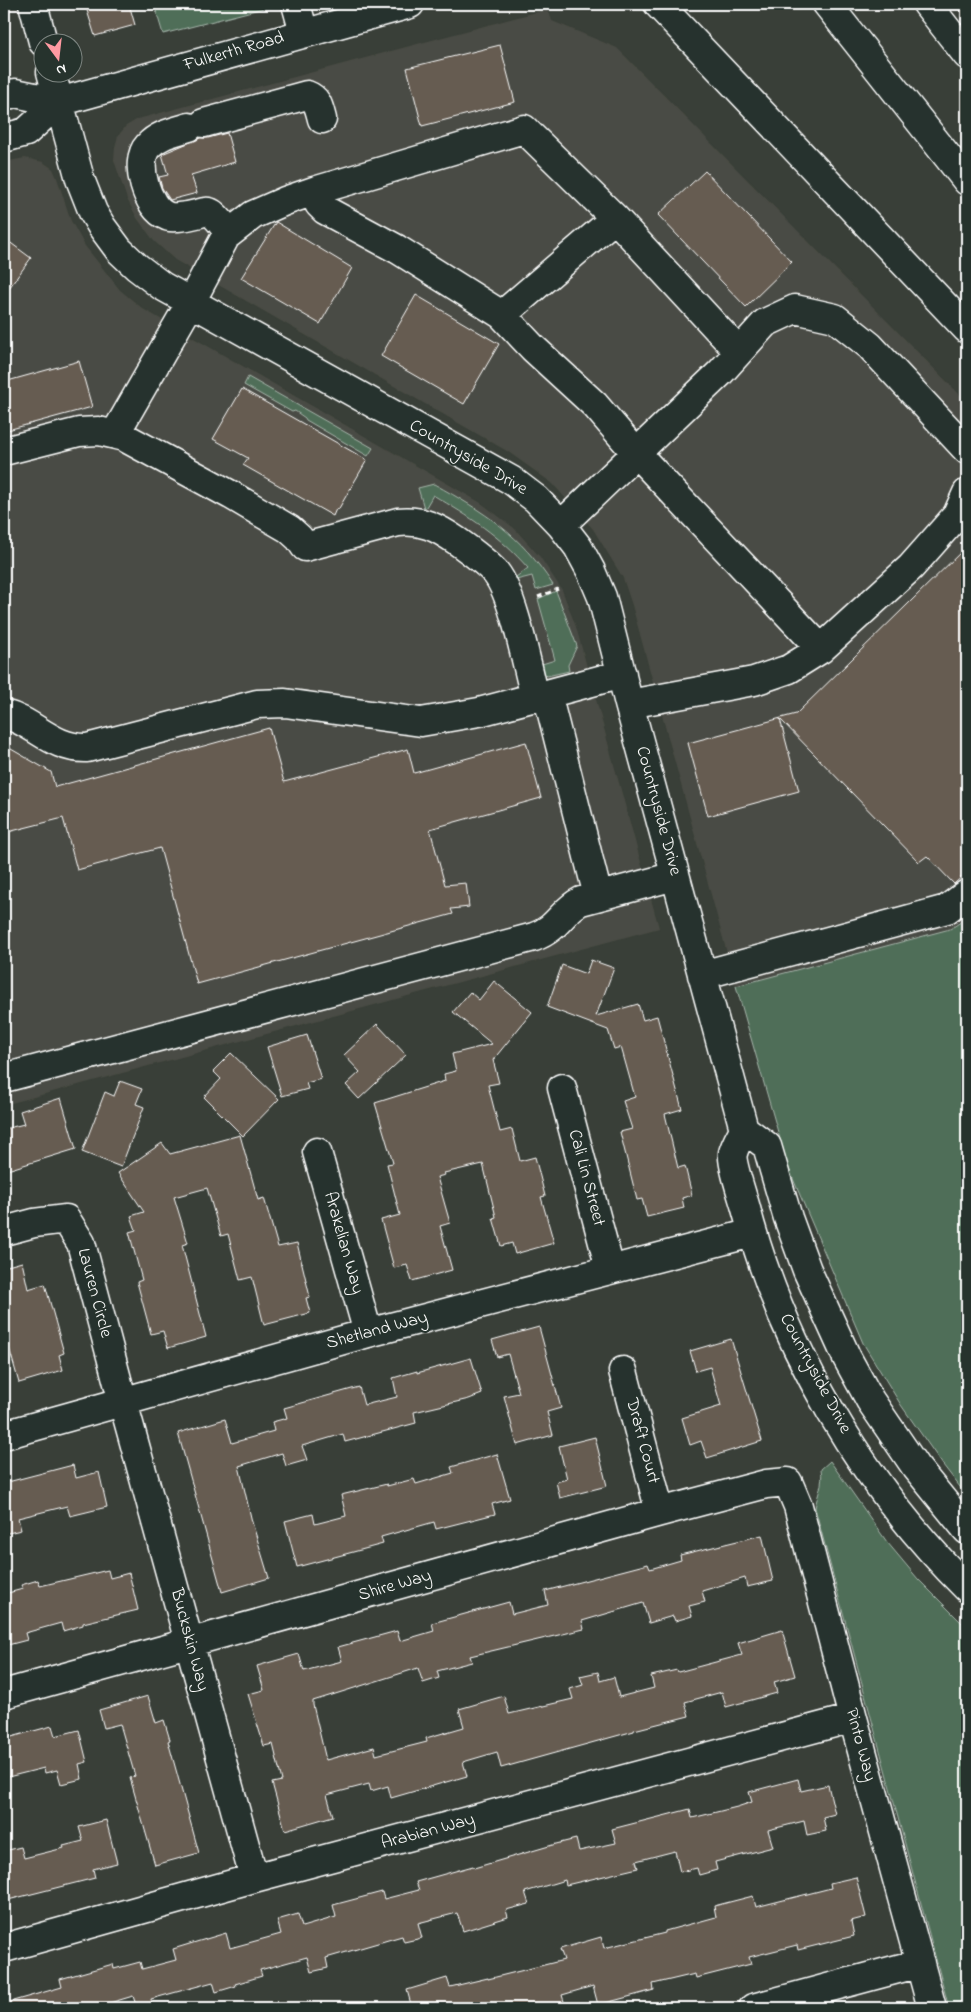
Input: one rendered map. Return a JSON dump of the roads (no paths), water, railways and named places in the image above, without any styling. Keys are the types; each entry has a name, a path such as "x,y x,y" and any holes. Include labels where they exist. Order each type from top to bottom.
{"main road":[{"path":"33,4 40,32"},
{"path":"296,4 304,33"},
{"name":"Fulkerth Road","path":"4,138 26,132 59,102 410,4"},
{"path":"658,4 967,329"},
{"path":"827,4 967,181"},
{"path":"927,4 967,55"},
{"name":"Countryside Drive","path":"54,82 80,179 90,204 102,228 119,250 141,271 158,284 511,480 536,499 561,525 578,547 602,597 629,704 744,1129 767,1146 788,1218 807,1270 847,1358 870,1400 915,1466 967,1530"},
{"name":"Fulkerth Road","path":"4,96 15,93 59,102"},
{"path":"230,232 209,211 201,211 181,217 166,216 158,210 150,200 142,180 141,166 146,148 159,136 307,95 314,97 319,105 322,119"},
{"path":"115,434 230,232 253,215 285,201 524,129 615,218 738,351"},
{"path":"314,191 319,204 325,210 397,249 502,315 534,348 596,405 637,454 821,649"},
{"path":"502,315 615,218"},
{"path":"561,525 720,373 765,322 795,309 835,318 870,346 967,450"},
{"path":"4,451 79,432 99,431 115,434 132,440 289,529 305,547 412,520 429,524 451,537 484,562 496,574 504,586 541,695 598,896"},
{"path":"629,704 754,681 789,669 821,649 911,566 957,515 967,493"},
{"path":"4,714 21,721 62,745 73,748 86,748 257,704 285,703 421,722 448,719 622,674"},
{"path":"4,1078 534,936 549,930 574,904 675,876"},
{"path":"702,975 928,915 947,909 967,894"},
{"name":"Cali Lin Street","path":"562,1088 610,1269"},
{"name":"Countryside Drive","path":"744,1129 732,1155 764,1271 782,1315 827,1404 856,1451 891,1501 921,1539 967,1588"},
{"name":"Arakelian Way","path":"317,1152 368,1333"},
{"name":"Lauren Circle","path":"4,1231 34,1223 66,1219 81,1243 122,1402"},
{"name":"Shetland Way","path":"4,1435 368,1333 752,1232"},
{"name":"Draft Court","path":"623,1371 660,1512"},
{"name":"Buckskin Way","path":"122,1402 254,1878"},
{"name":"Shire Way","path":"4,1694 660,1512 766,1484 788,1482"},
{"name":"Pinto Way","path":"788,1482 798,1506 853,1718 932,2008"},
{"name":"Arabian Way","path":"4,1948 254,1878 853,1718"},
{"path":"753,2008 920,1963"}]}
